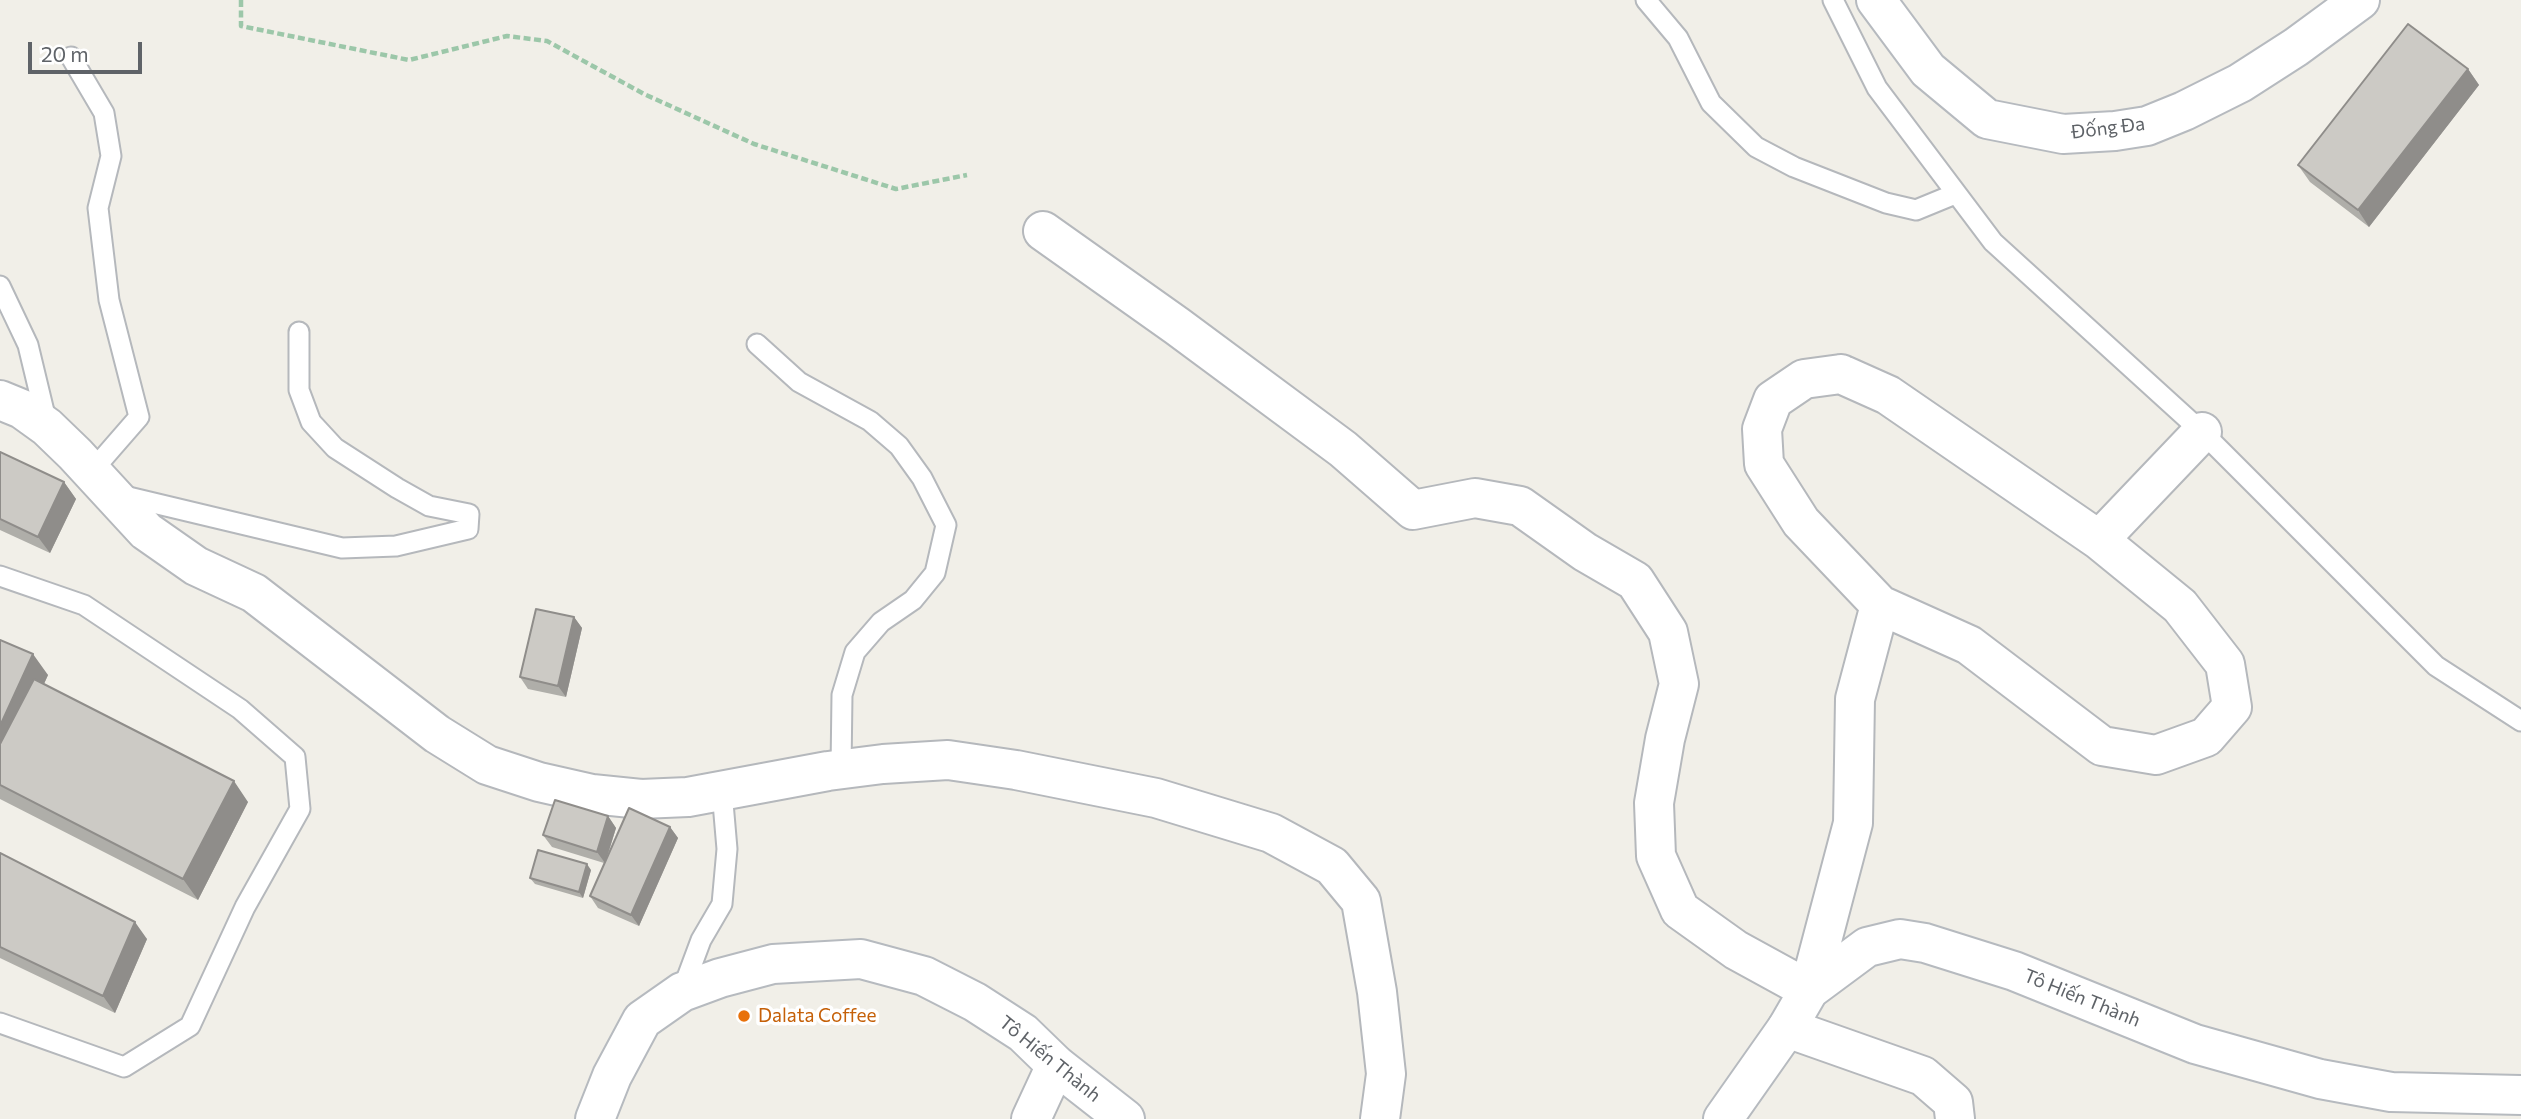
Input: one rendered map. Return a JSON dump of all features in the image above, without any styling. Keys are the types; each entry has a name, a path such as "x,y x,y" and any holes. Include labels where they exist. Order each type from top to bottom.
{"street":[{"name":"Đống Đa","path":"1876,0 1928,69 1987,119 2063,134 2147,126 2184,111 2240,83 2296,47 2360,0"},
{"path":"1043,232 1177,326 1343,449 1413,510 1475,498 1520,506 1585,552 1634,581 1668,632 1679,684 1665,739 1654,803 1656,856 1680,910 1736,950 1809,990 1853,823 1855,699 1880,604"},
{"path":"1841,374 1888,395 2099,540 2180,606 2225,664 2232,707 2206,737 2156,755 2102,746 1969,645 1880,604 1801,522 1764,464 1762,429 1773,400 1804,379 1841,374"},
{"path":"0,400 22,409 47,427 146,531 196,566 254,593 437,734 487,765 539,782 592,794 641,799 688,797 841,769 948,760 1016,770 1156,798 1271,833 1332,866 1361,901 1377,992 1386,1074 1380,1119"},
{"path":"2099,540 2202,432"},
{"name":"Tô Hiến Thành","path":"1723,1119 1787,1028 1809,990 1867,947 1900,939 1925,943 2014,971 2195,1044 2320,1079 2391,1092 2521,1095"},
{"name":"Tô Hiến Thành","path":"595,1119 612,1076 642,1020 682,992 720,978 773,964 861,959 924,976 975,1002 1023,1033 1056,1065 1125,1119"},
{"path":"1787,1028 1923,1076 1953,1102 1955,1119"},
{"path":"1031,1119 1056,1065"}],"lane":[{"path":"1646,0 1678,37 1711,103 1756,147 1794,167 1896,206 1916,210 1955,194"},
{"path":"1833,0 1877,88 1993,242 2202,432 2436,666 2521,721"},
{"path":"72,57 104,113 111,156 98,208 108,300 139,417 102,482 342,548 396,546 468,530 469,514 429,506 397,488 335,448 310,422 299,390 299,332"},
{"path":"0,286 28,345 47,427"},
{"path":"757,344 799,382 870,421 900,446 922,478 946,525 935,573 913,600 881,622 855,652 842,695 841,769"},
{"path":"0,576 85,605 240,709 295,757 300,808 245,907 190,1026 124,1067 0,1023"},
{"path":"682,992 701,940 722,904 727,849 722,791"}],"path":[{"path":"241,0 241,26 409,60 507,36 547,41 644,94 754,144 896,189 967,175"}],"building":[{"path":"2408,24 2468,69 2358,210 2298,165"},
{"path":"0,452 64,482 38,537 0,519"},
{"path":"536,609 574,617 558,686 520,677"},
{"path":"0,640 33,654 0,726"},
{"path":"34,679 234,781 183,879 0,785 0,744"},
{"path":"555,800 608,816 597,852 543,835"},
{"path":"629,808 670,827 631,915 590,896"},
{"path":"538,850 587,864 579,892 530,878"},
{"path":"0,853 135,922 103,996 0,947"}],"place":[{"name":"Dalata Coffee","path":"744,1016"}]}
